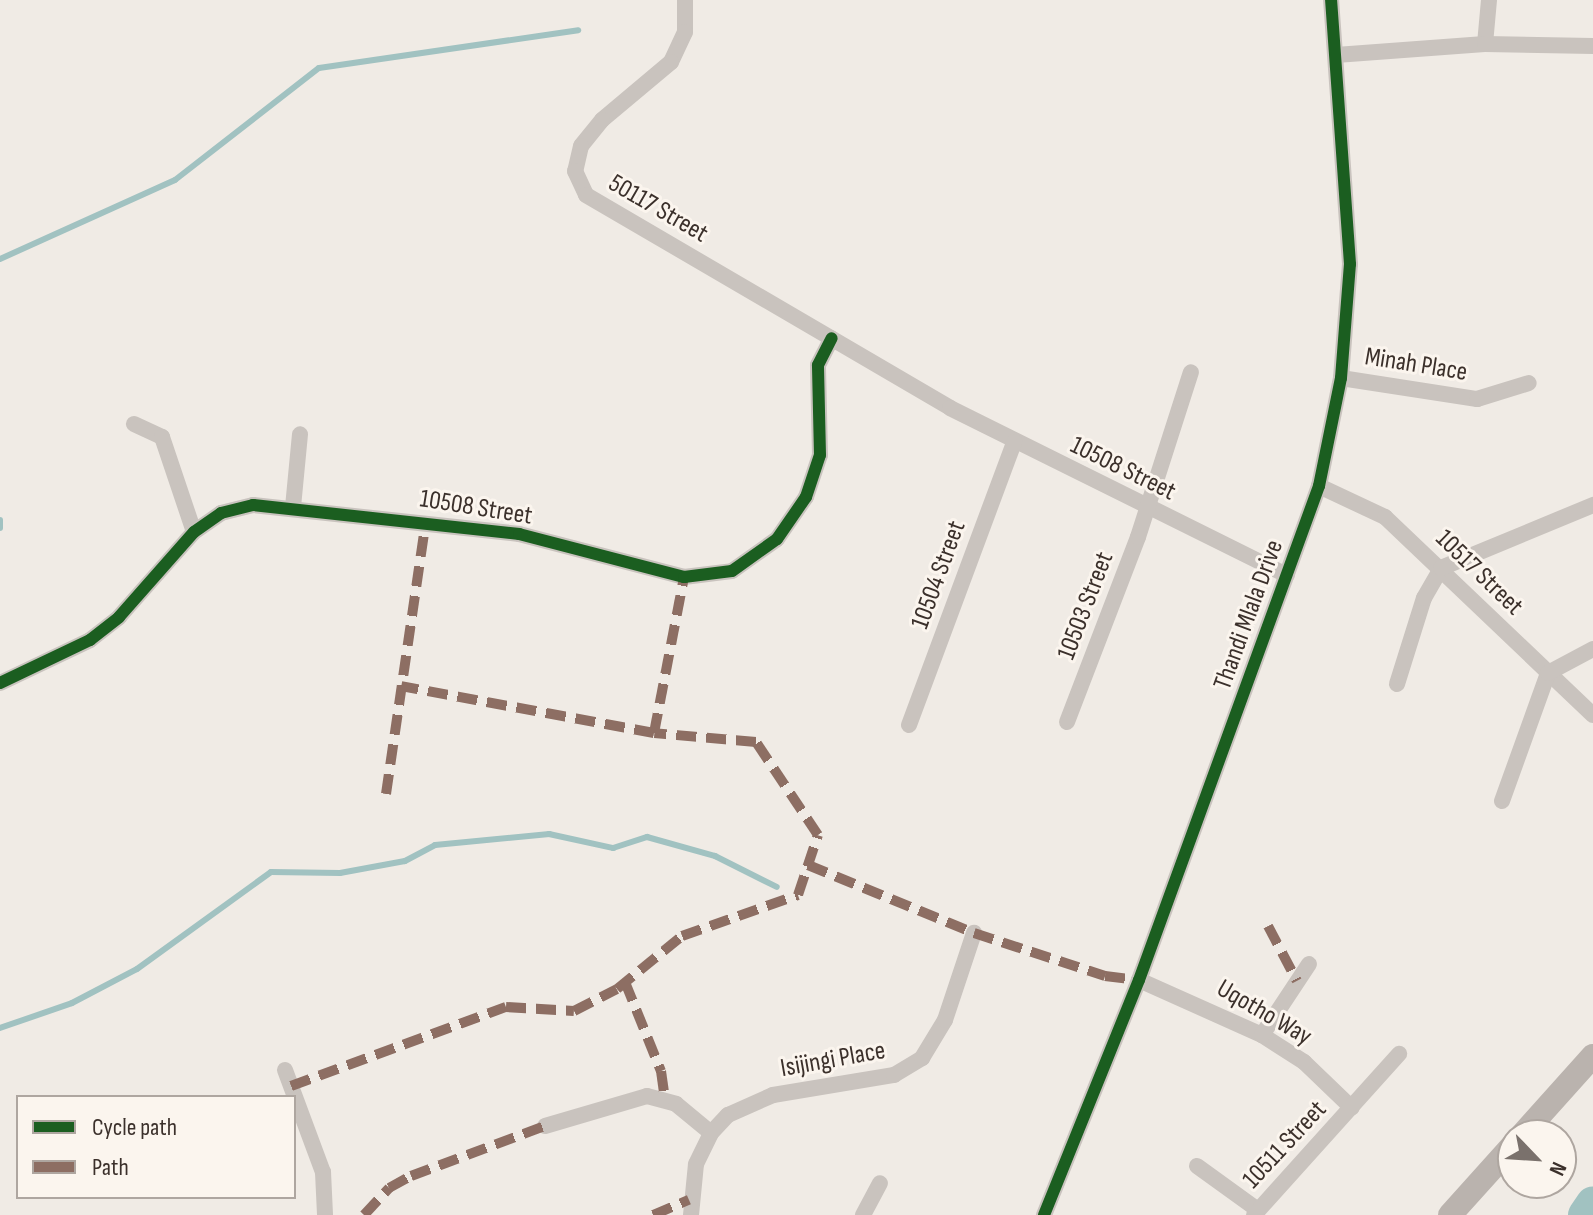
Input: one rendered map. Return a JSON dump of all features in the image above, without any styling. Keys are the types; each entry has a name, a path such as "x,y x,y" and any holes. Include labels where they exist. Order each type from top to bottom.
{"main road":[{"path":"1536,1119 1593,1056"},
{"path":"1450,1215 1497,1163"}],"street":[{"name":"50117 Street","path":"685,0 688,16 678,50 581,146 575,171 580,184 596,203 832,338"},
{"name":"Thandi Mlala Drive","path":"1044,1215 1139,980 1319,486 1341,378 1350,264 1331,0"},
{"path":"1485,44 1489,0"},
{"path":"1336,55 1485,44 1593,46"},
{"name":"10508 Street","path":"0,683 105,630 194,532 237,508 293,507 519,534 684,577 732,571 777,539 806,497 820,455 818,365 832,338 1014,442 1287,575"},
{"name":"10503 Street","path":"1067,722 1148,508 1191,372"},
{"name":"Minah Place","path":"1341,378 1477,399 1529,383"},
{"path":"134,424 162,437 194,532"},
{"path":"293,507 300,434"},
{"name":"10504 Street","path":"909,725 1014,442"},
{"name":"10517 Street","path":"1319,486 1385,517 1593,715"},
{"path":"1397,684 1420,610 1441,568 1593,505"},
{"path":"1502,801 1548,673 1593,649"},
{"name":"Isijingi Place","path":"691,1215 690,1183 711,1133 728,1115 773,1095 884,1078 913,1066 929,1050 945,1020 974,933"},
{"path":"1262,1035 1309,964"},
{"name":"Uqotho Way","path":"1139,980 1262,1035 1304,1062 1352,1108"},
{"name":"10511 Street","path":"1256,1212 1399,1054"},
{"path":"285,1070 294,1095"},
{"path":"545,1126 647,1096 676,1104 711,1133"},
{"path":"296,1100 323,1172 325,1215"},
{"path":"1197,1166 1256,1212"},
{"path":"863,1215 880,1183"}],"waterway":[{"path":"0,259 175,180 319,68 578,30"},
{"path":"0,520 0,528"},
{"path":"0,1028 72,1003 137,969 271,872 340,873 405,861 435,845 549,834 613,848 647,837 715,856 777,887"},
{"path":"1585,1215 1593,1203"}],"marked path":[{"path":"386,794 426,521"},
{"path":"654,733 684,577"},
{"path":"291,1086 506,1007 574,1011 617,989 682,936 798,895 818,835 756,742 654,733 401,686"},
{"path":"808,865 974,933 1105,976 1139,980"},
{"path":"1268,926 1297,981"},
{"path":"625,982 661,1071 665,1099"},
{"path":"364,1215 389,1188 411,1176 545,1126"},
{"path":"653,1215 689,1200"}],"cycle path":[{"path":"1044,1215 1139,980 1319,486 1341,378 1350,264 1331,0"},
{"path":"0,683 90,640 119,617 194,532 221,513 253,505 519,534 684,577 732,571 777,539 806,497 820,455 818,365 832,338"}]}
